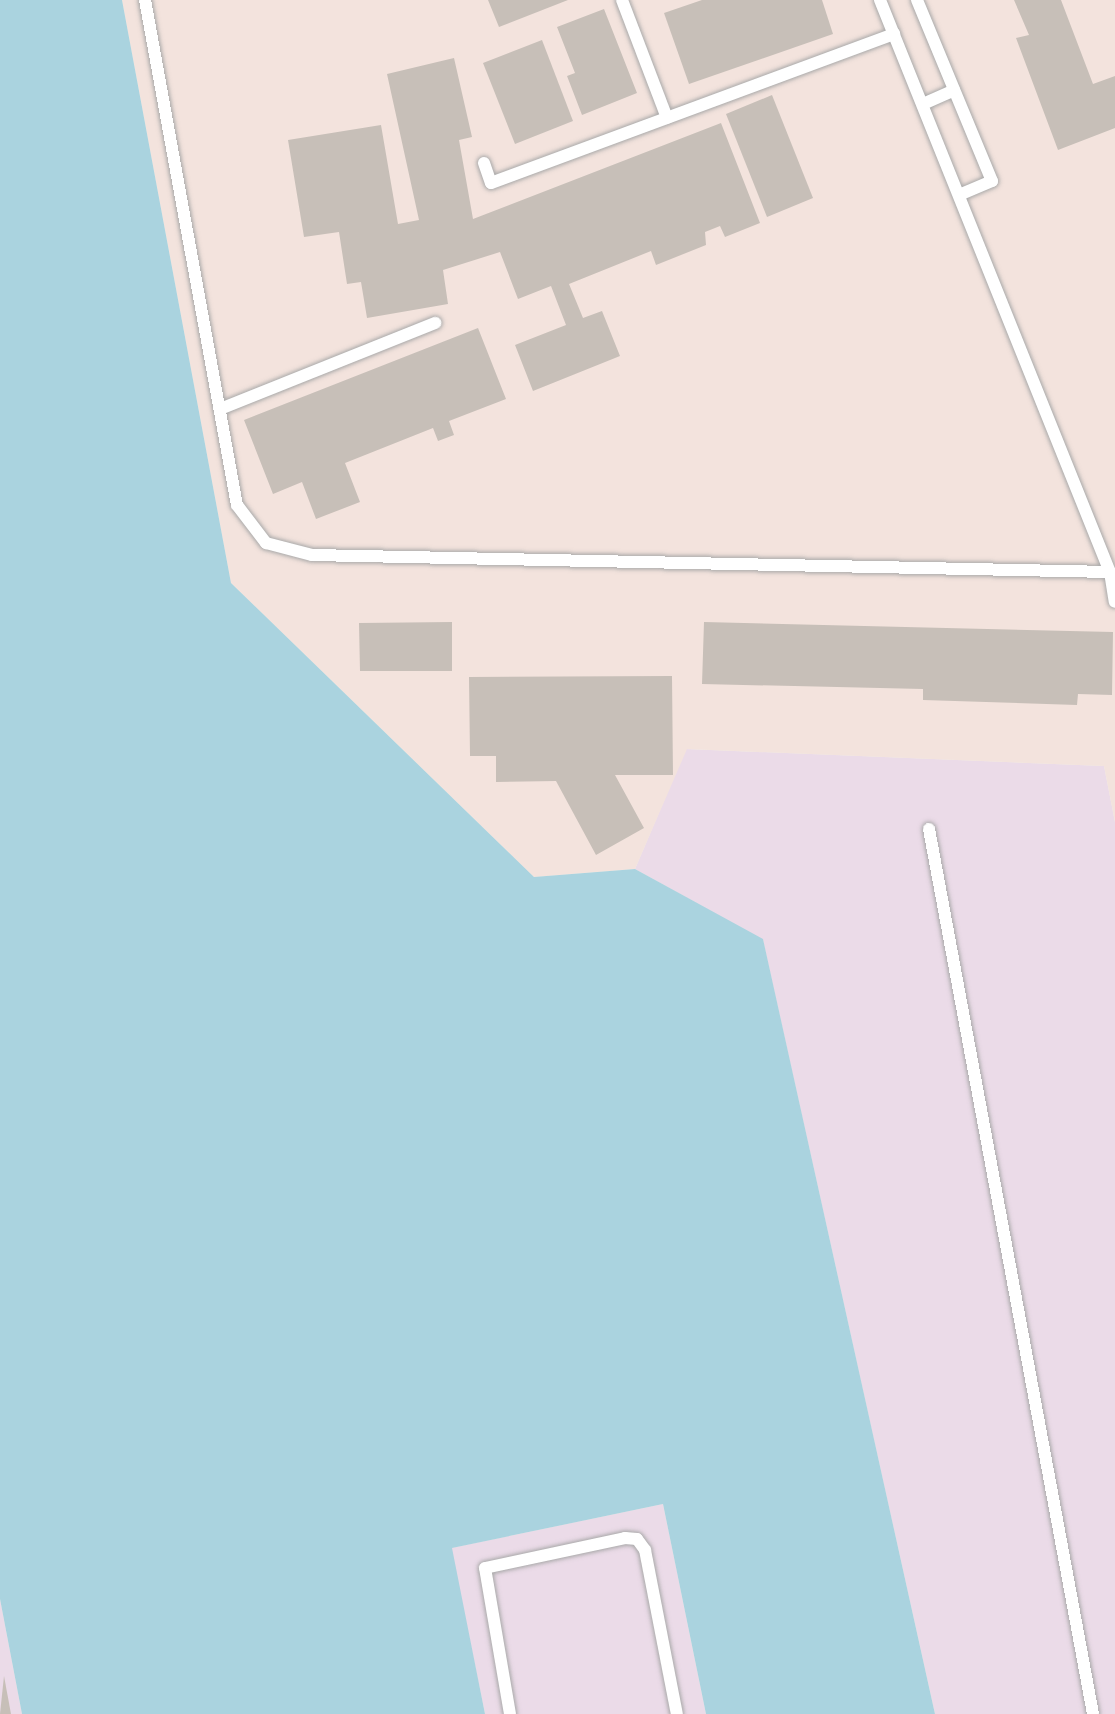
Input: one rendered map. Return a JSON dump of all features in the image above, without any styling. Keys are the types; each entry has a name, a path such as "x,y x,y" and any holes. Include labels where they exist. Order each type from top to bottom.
{"lane":[{"path":"145,0 237,506 249,527 288,552 1110,572"},
{"path":"622,0 667,118"},
{"path":"917,0 992,181 961,194"},
{"path":"884,1 894,34 961,194 1110,572 1115,602"},
{"path":"484,163 491,183 894,34"},
{"path":"923,105 954,90"},
{"path":"220,409 435,322"},
{"path":"929,830 1093,1714"},
{"path":"510,1714 485,1568 625,1538 637,1539 645,1550 678,1714"}],"shaded area":[{"path":"122,0 1115,0 1115,822 1104,766 687,749 635,869 534,877 231,583"},
{"path":"686,749 1104,766 1115,822 1115,1714 935,1714 763,940 635,869"},
{"path":"663,1504 706,1714 485,1714 451,1548"},
{"path":"0,1599 22,1714 0,1714"}],"water":[{"path":"0,0 122,0 231,583 534,877 635,869 763,939 935,1714 706,1714 663,1504 452,1548 485,1714 22,1714 0,1599"}],"building":[{"path":"488,0 568,0 499,27"},
{"path":"702,0 822,0 833,34 689,84 664,13"},
{"path":"1014,0 1061,0 1093,84 1115,76 1115,128 1058,150 1016,38 1029,35"},
{"path":"604,9 637,93 582,115 567,76 575,73 557,27"},
{"path":"542,40 573,121 515,144 483,63"},
{"path":"454,58 472,137 459,140 473,219 721,123 760,223 725,237 720,226 705,232 706,245 656,265 651,251 569,284 583,318 602,311 620,356 533,391 515,345 566,325 551,286 518,299 500,252 443,270 448,304 367,318 361,282 347,284 339,232 304,237 288,140 381,125 398,224 419,220 387,74"},
{"path":"772,95 813,198 767,217 726,114"},
{"path":"478,328 506,399 449,421 454,435 438,441 433,428 345,463 360,502 316,519 302,482 273,494 244,420"},
{"path":"452,622 452,671 360,671 359,623"},
{"path":"704,622 1113,632 1112,695 1078,694 1077,705 923,700 923,689 702,684"},
{"path":"672,676 673,775 615,775 644,828 596,855 556,781 496,782 496,756 470,756 469,677"},
{"path":"4,1676 11,1714 0,1714"}]}
